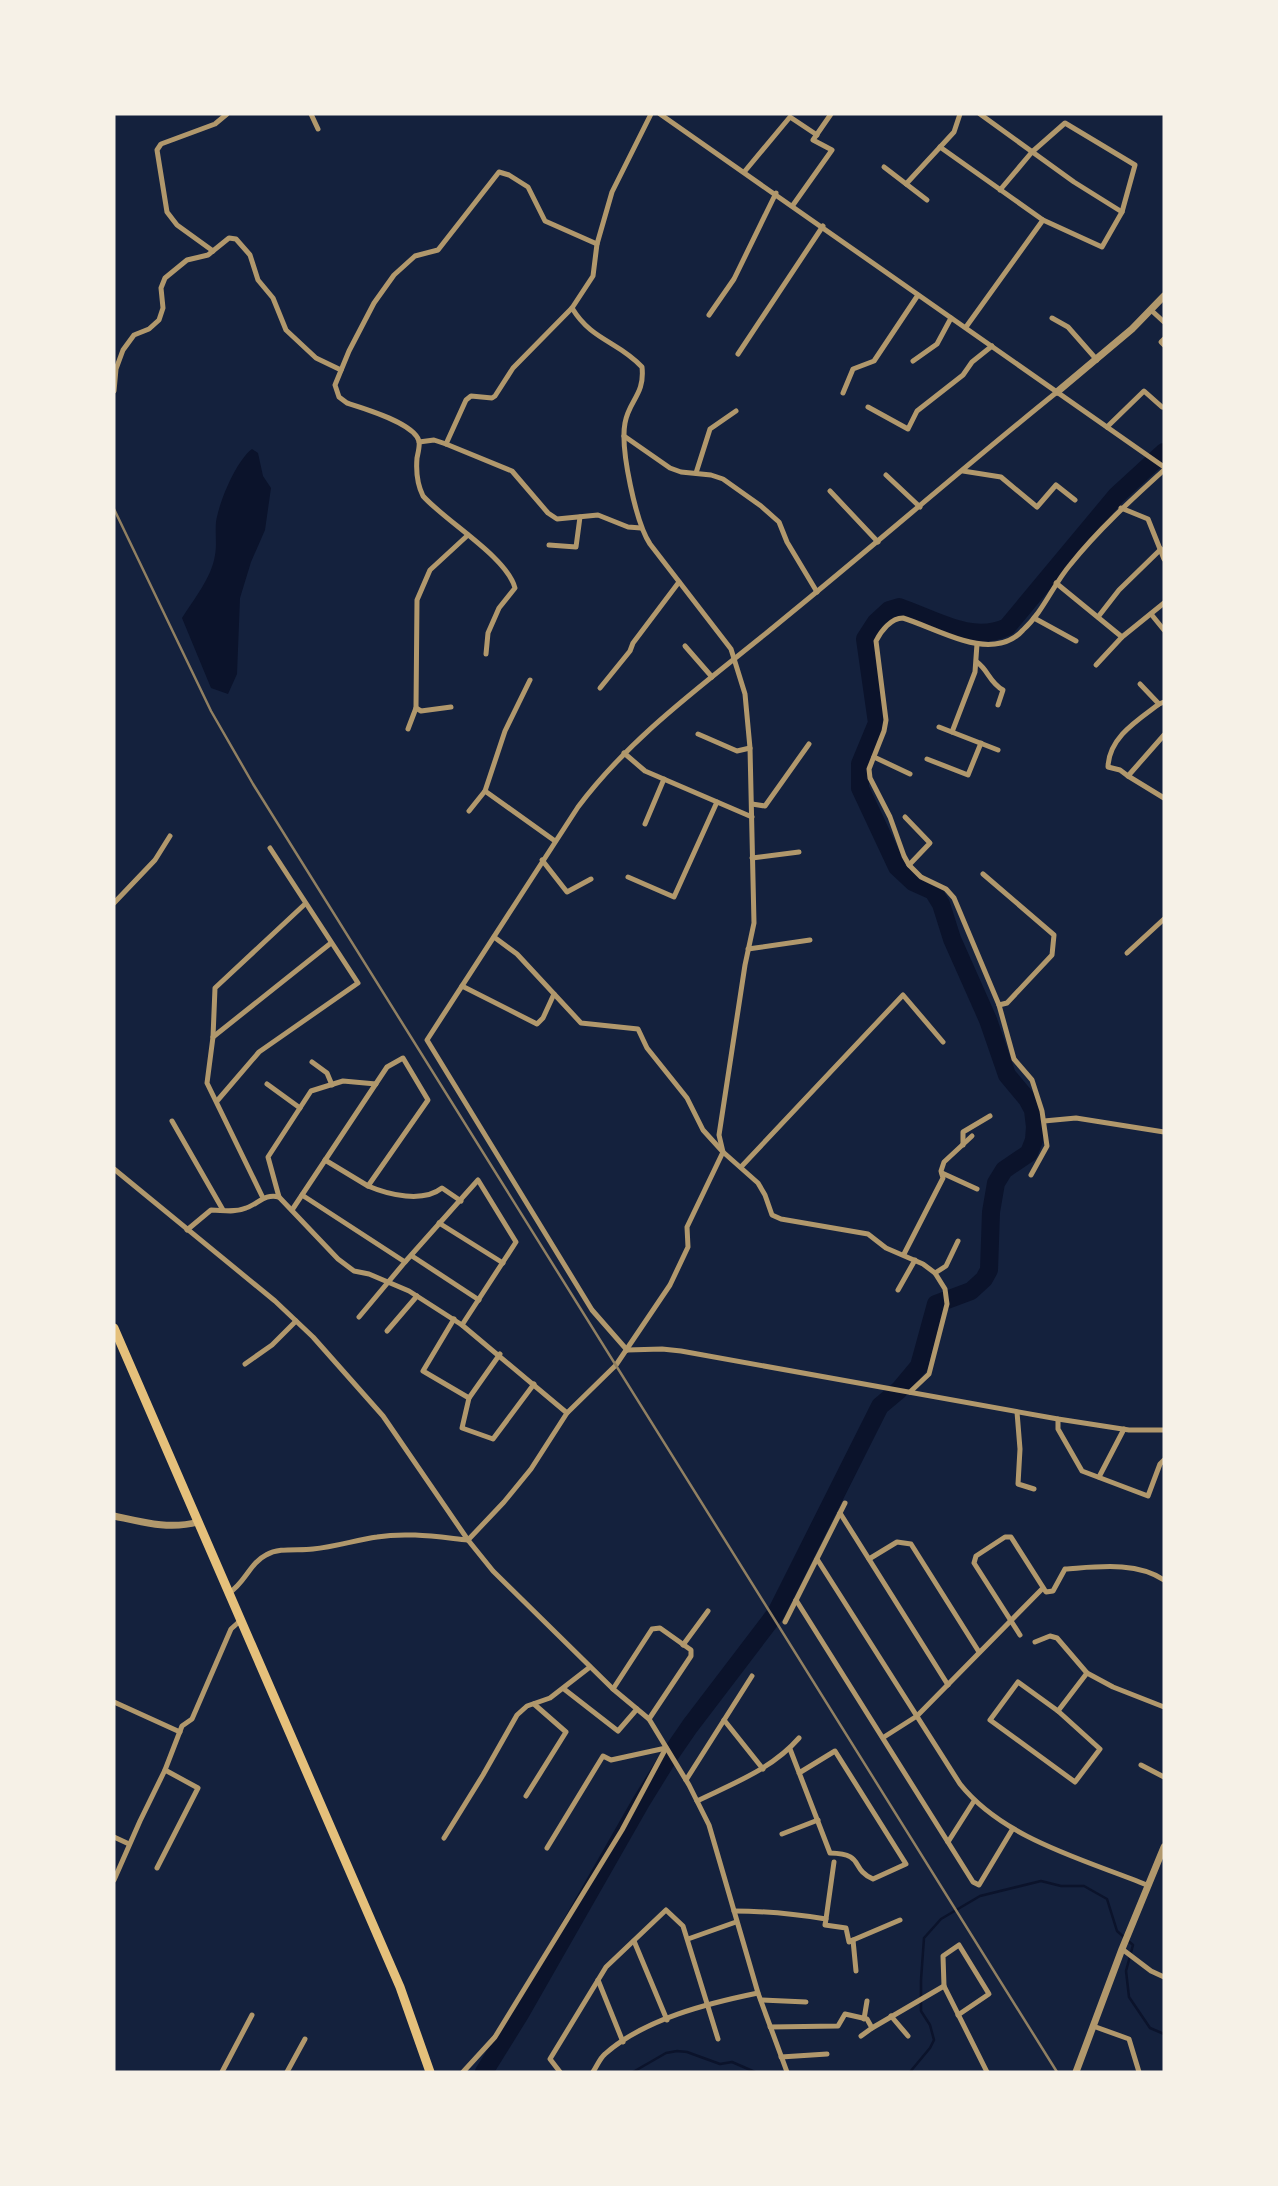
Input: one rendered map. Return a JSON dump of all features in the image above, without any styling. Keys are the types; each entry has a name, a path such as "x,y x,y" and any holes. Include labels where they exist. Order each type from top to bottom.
{"main road":[{"path":"114,1328 400,1987 430,2072"}],"street":[{"path":"213,250 177,225 167,212 157,150 161,144 215,124 227,114"},
{"path":"311,114 318,129"},
{"path":"446,444 466,400 471,396 495,396 513,368 572,309 593,276 597,244 612,192 651,114"},
{"path":"660,114 745,171 1164,468 1090,541 1056,583 1034,618 1010,640 999,644 977,644 903,618 892,621 879,634 876,647 886,720 869,769 870,778 890,817 909,865 921,877 946,889 954,898 999,1005 1014,1059 1037,1089 1047,1146 1031,1175"},
{"path":"793,205 832,150 813,140 831,114"},
{"path":"906,184 954,132 960,114"},
{"path":"980,114 1074,182 1122,212"},
{"path":"745,171 790,117 817,135"},
{"path":"940,147 1000,190 1043,220 1102,247 1122,212 1135,165 1065,123 1032,152 1000,190"},
{"path":"884,167 926,200"},
{"path":"486,654 488,633 501,604 513,592 515,585 501,566 423,496 417,473 419,442 415,435 404,425 347,403 339,397 335,385 363,322 394,275 415,256 438,250 499,172 528,187 545,220 597,244"},
{"path":"709,315 734,279 776,193"},
{"path":"966,327 1043,220"},
{"path":"738,355 823,226"},
{"path":"114,391 116,369 123,350 134,335 149,329 159,320 163,307 161,288 165,278 187,260 202,258 229,238 236,239 250,255 258,280 273,298 286,330 316,358 341,370"},
{"path":"843,393 853,369 874,361 918,295"},
{"path":"627,1350 592,1310 427,1040 555,841 596,782 624,753 712,677 1097,360 1164,296"},
{"path":"468,1540 531,1469 567,1413 616,1365 670,1285 688,1247 687,1227 723,1152 719,1135 754,923 750,748 745,694 735,660 731,649 650,544 641,528 624,436 626,419 641,391 642,367 613,344 582,325 572,309"},
{"path":"1151,310 1164,322"},
{"path":"914,360 937,344 951,317"},
{"path":"1052,318 1068,327 1097,360"},
{"path":"1164,339 1161,342 1164,345"},
{"path":"868,407 908,429 918,411 992,346"},
{"path":"1107,427 1144,391 1162,407"},
{"path":"696,473 710,429 736,411"},
{"path":"624,436 670,468 723,479 771,514 779,522 787,542 817,592"},
{"path":"419,442 434,440 512,471 553,517 561,520 598,515 628,527 641,528"},
{"path":"963,471 1001,477 1037,507 1056,485 1075,500"},
{"path":"886,475 920,507"},
{"path":"830,491 878,542"},
{"path":"1121,508 1148,519 1164,559"},
{"path":"549,545 576,547 580,517"},
{"path":"408,729 415,708 417,600 430,570 468,536"},
{"path":"1098,617 1119,590 1161,549"},
{"path":"600,688 679,582"},
{"path":"1056,583 1122,637"},
{"path":"1096,665 1122,637 1164,603"},
{"path":"1150,614 1164,630"},
{"path":"1034,618 1076,641"},
{"path":"952,732 975,672 974,655 977,644"},
{"path":"685,646 712,677"},
{"path":"976,662 986,669 993,684 1003,690 998,705"},
{"path":"469,811 485,791 505,731 530,680"},
{"path":"1140,684 1162,703 1133,721 1108,756 1108,767 1120,770 1164,798"},
{"path":"415,708 421,711 450,707"},
{"path":"939,727 998,750"},
{"path":"698,734 737,751 750,748"},
{"path":"1128,776 1164,735"},
{"path":"927,759 968,775 981,743"},
{"path":"752,804 765,806 809,744"},
{"path":"624,753 645,771 752,817"},
{"path":"874,757 910,774"},
{"path":"645,824 664,779"},
{"path":"485,791 555,841"},
{"path":"628,877 674,897 717,802"},
{"path":"905,817 930,843 909,865"},
{"path":"114,903 155,860 170,836"},
{"path":"217,1101 259,1052 358,983 270,848"},
{"path":"751,858 799,852"},
{"path":"542,860 568,892 591,879"},
{"path":"983,874 1054,935 1052,955 1007,1003 999,1005"},
{"path":"263,1198 207,1083 214,1037 215,988 305,904"},
{"path":"1127,953 1164,919"},
{"path":"494,937 517,954 581,1023 638,1029 647,1048 687,1098 703,1130 758,1183 774,1216 868,1234 886,1248 904,1254 935,1273 945,1289 947,1304 929,1374 910,1392"},
{"path":"748,949 810,940"},
{"path":"214,1037 331,943"},
{"path":"462,986 537,1024 543,1018 554,994"},
{"path":"741,1167 903,995 943,1042"},
{"path":"292,1210 387,1067 403,1058 428,1100 368,1186"},
{"path":"312,1062 327,1073 331,1085"},
{"path":"279,1197 268,1157 311,1091 343,1081 376,1084"},
{"path":"267,1084 300,1108"},
{"path":"962,1145 963,1132 990,1116"},
{"path":"1044,1121 1076,1118 1164,1132"},
{"path":"172,1121 223,1210"},
{"path":"904,1254 943,1178 941,1173 944,1162 972,1136"},
{"path":"325,1160 388,1195 433,1195 442,1188 461,1200"},
{"path":"114,1168 296,1321 342,1367 383,1416 492,1571 613,1689 649,1719 686,1780 709,1825 758,1993 787,2072"},
{"path":"941,1173 977,1189"},
{"path":"359,1317 478,1180 516,1242 462,1325"},
{"path":"187,1230 211,1210 235,1211 272,1195 279,1197 338,1259 354,1270 389,1282 417,1296 462,1325 567,1413"},
{"path":"302,1195 405,1262"},
{"path":"439,1223 503,1263"},
{"path":"935,1273 946,1266 958,1241"},
{"path":"412,1256 479,1300"},
{"path":"898,1290 915,1260"},
{"path":"387,1331 417,1296"},
{"path":"454,1320 423,1371 469,1398"},
{"path":"245,1364 272,1345 296,1321"},
{"path":"627,1350 681,1351 1058,1419 1124,1429 1164,1430"},
{"path":"499,1354 469,1398 462,1428 493,1439 534,1384"},
{"path":"1017,1412 1020,1449 1018,1484 1034,1489"},
{"path":"1058,1419 1058,1429 1082,1471 1148,1496 1164,1460"},
{"path":"1099,1477 1124,1429"},
{"path":"785,1622 845,1503"},
{"path":"840,1513 948,1685"},
{"path":"114,1516 163,1526 184,1526 198,1522"},
{"path":"229,1593 239,1587 255,1563 265,1555 279,1550 315,1549 378,1536 409,1534 468,1540"},
{"path":"1020,1635 974,1563 976,1556 1005,1537 1011,1537 1046,1592 1053,1591 1065,1569 1111,1566 1154,1573 1164,1580"},
{"path":"869,1559 898,1542 911,1544 979,1652"},
{"path":"817,1559 960,1784 974,1801 1012,1830 1147,1885"},
{"path":"884,1737 917,1716 1043,1588"},
{"path":"796,1600 973,1882 979,1885 1012,1830"},
{"path":"683,1645 708,1611"},
{"path":"114,1880 165,1770 182,1726 192,1720 231,1629 241,1620"},
{"path":"613,1689 652,1629 660,1628 691,1650 691,1656 649,1719"},
{"path":"1035,1642 1050,1636 1057,1638 1087,1673 1112,1687 1164,1707"},
{"path":"443,1839 517,1715 527,1706 550,1698 564,1689 590,1667"},
{"path":"1058,1711 1087,1673"},
{"path":"686,1780 752,1676"},
{"path":"1018,1682 1058,1711 1100,1749 1074,1782 990,1720 1018,1682"},
{"path":"564,1689 618,1731 637,1709"},
{"path":"114,1702 180,1732"},
{"path":"526,1796 566,1732 534,1704"},
{"path":"724,1720 763,1769"},
{"path":"697,1801 763,1769 790,1749 799,1738"},
{"path":"547,1848 603,1756 611,1760 666,1748"},
{"path":"463,2072 500,2029 622,1830 666,1748"},
{"path":"790,1749 799,1773 817,1820 830,1853 846,1854 854,1858 864,1875 873,1879 906,1864 835,1751 799,1773"},
{"path":"1141,1765 1164,1777"},
{"path":"157,1868 198,1788 165,1770"},
{"path":"948,1842 974,1801"},
{"path":"782,1834 817,1820"},
{"path":"114,1837 129,1844"},
{"path":"1076,2072 1122,1948 1164,1847"},
{"path":"834,1862 825,1926 846,1928 849,1942 900,1920"},
{"path":"559,2072 550,2059 606,1967 666,1910 683,1926 718,2039"},
{"path":"734,1911 769,1911 826,1919"},
{"path":"688,1939 736,1922"},
{"path":"853,1940 856,1971"},
{"path":"634,1941 667,2020"},
{"path":"958,2015 989,1994 959,1945 943,1956 944,1986 958,2015 987,2072"},
{"path":"1122,1948 1150,1971 1164,1977"},
{"path":"598,1980 624,2042"},
{"path":"861,2036 944,1986"},
{"path":"593,2072 604,2055 643,2029 708,2003 758,1993"},
{"path":"761,2000 806,2002"},
{"path":"863,2018 867,2001"},
{"path":"770,2027 838,2026 845,2014 867,2019 872,2028"},
{"path":"222,2072 252,2015"},
{"path":"891,2016 908,2036"},
{"path":"1093,2026 1129,2039 1139,2072"},
{"path":"287,2072 305,2039"},
{"path":"781,2057 827,2054"}],"water":[{"path":"252,449 258,453 263,476 271,488 265,530 240,598 237,674 228,694 211,688 182,618 202,588 213,563 216,522 224,493 234,472"}],"waterway":[{"path":"484,2072 670,1755 776,1613 880,1406 899,1390 919,1366 936,1304 971,1291 984,1279 989,1270 991,1212 996,1183 1004,1170 1029,1153 1034,1140 1033,1110 1007,1075 988,1020 952,939 941,904 933,891 913,882 897,867 860,788 860,764 877,723 865,639 876,622 889,610 899,607 967,631 994,632 1007,627 1116,496 1164,452"},
{"path":"910,2072 934,2040 930,2025 921,2011 924,1938 941,1919 980,1896 1041,1881 1061,1886 1084,1886 1107,1899 1117,1931 1133,1945 1126,1971 1129,1997 1150,2028 1164,2034"},
{"path":"633,2072 666,2053 677,2051 720,2064 732,2062 755,2072"}],"railway":[{"path":"114,509 211,711 253,784 1057,2072"}]}
